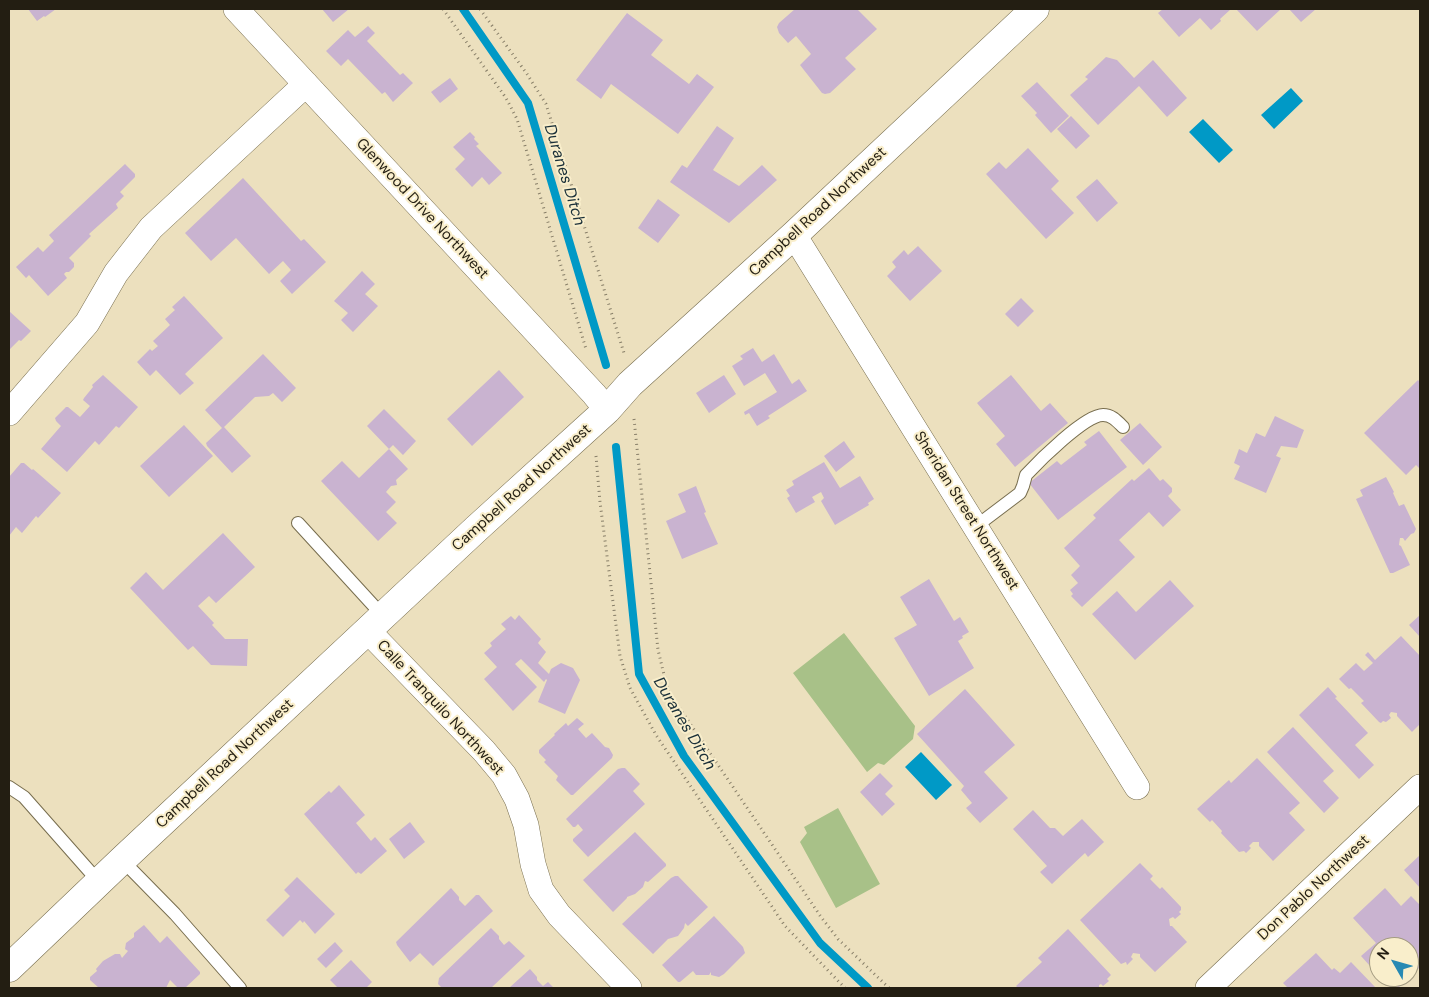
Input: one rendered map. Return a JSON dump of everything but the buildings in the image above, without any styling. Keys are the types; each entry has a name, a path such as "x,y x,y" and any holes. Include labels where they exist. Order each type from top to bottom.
{"street":[{"name":"Glenwood Drive Northwest","path":"236,9 594,394 600,416"},
{"name":"Campbell Road Northwest","path":"11,963 476,529 600,416 630,384 794,235 1035,9"},
{"path":"9,414 87,324 116,273 151,228 306,84"},
{"name":"Sheridan Street Northwest","path":"794,235 1137,787"},
{"name":"Calle Tranquilo Northwest","path":"375,623 504,775 517,799 526,825 540,890 558,915 629,988"},
{"name":"Don Pablo Northwest","path":"1208,988 1420,787"}],"lane":[{"path":"975,527 1020,492 1026,475 1083,423 1102,415 1113,417 1123,427"},
{"path":"298,523 375,623"},
{"path":"9,787 24,797 99,882"},
{"path":"122,860 175,914 240,988"}],"path":[{"path":"443,9 506,98 517,119 588,355"},
{"path":"480,9 527,74 546,104 626,359 658,650 668,691 821,917 838,939 889,988"},
{"path":"600,416 600,502 620,656 630,688 656,735 785,926 845,988"}],"green space":[{"path":"844,633 915,726 913,739 884,765 878,763 867,772 793,673"},
{"path":"838,808 880,884 836,908 800,842 807,833 804,827"}],"water":[{"path":"1291,88 1303,101 1274,129 1261,115"},
{"path":"1203,119 1233,150 1219,163 1189,132"},
{"path":"921,752 952,785 936,800 905,767"}],"waterway":[{"name":"Duranes Ditch","path":"463,9 528,103 606,365"},
{"name":"Duranes Ditch","path":"616,447 639,674 684,756 820,943 868,988"}]}
